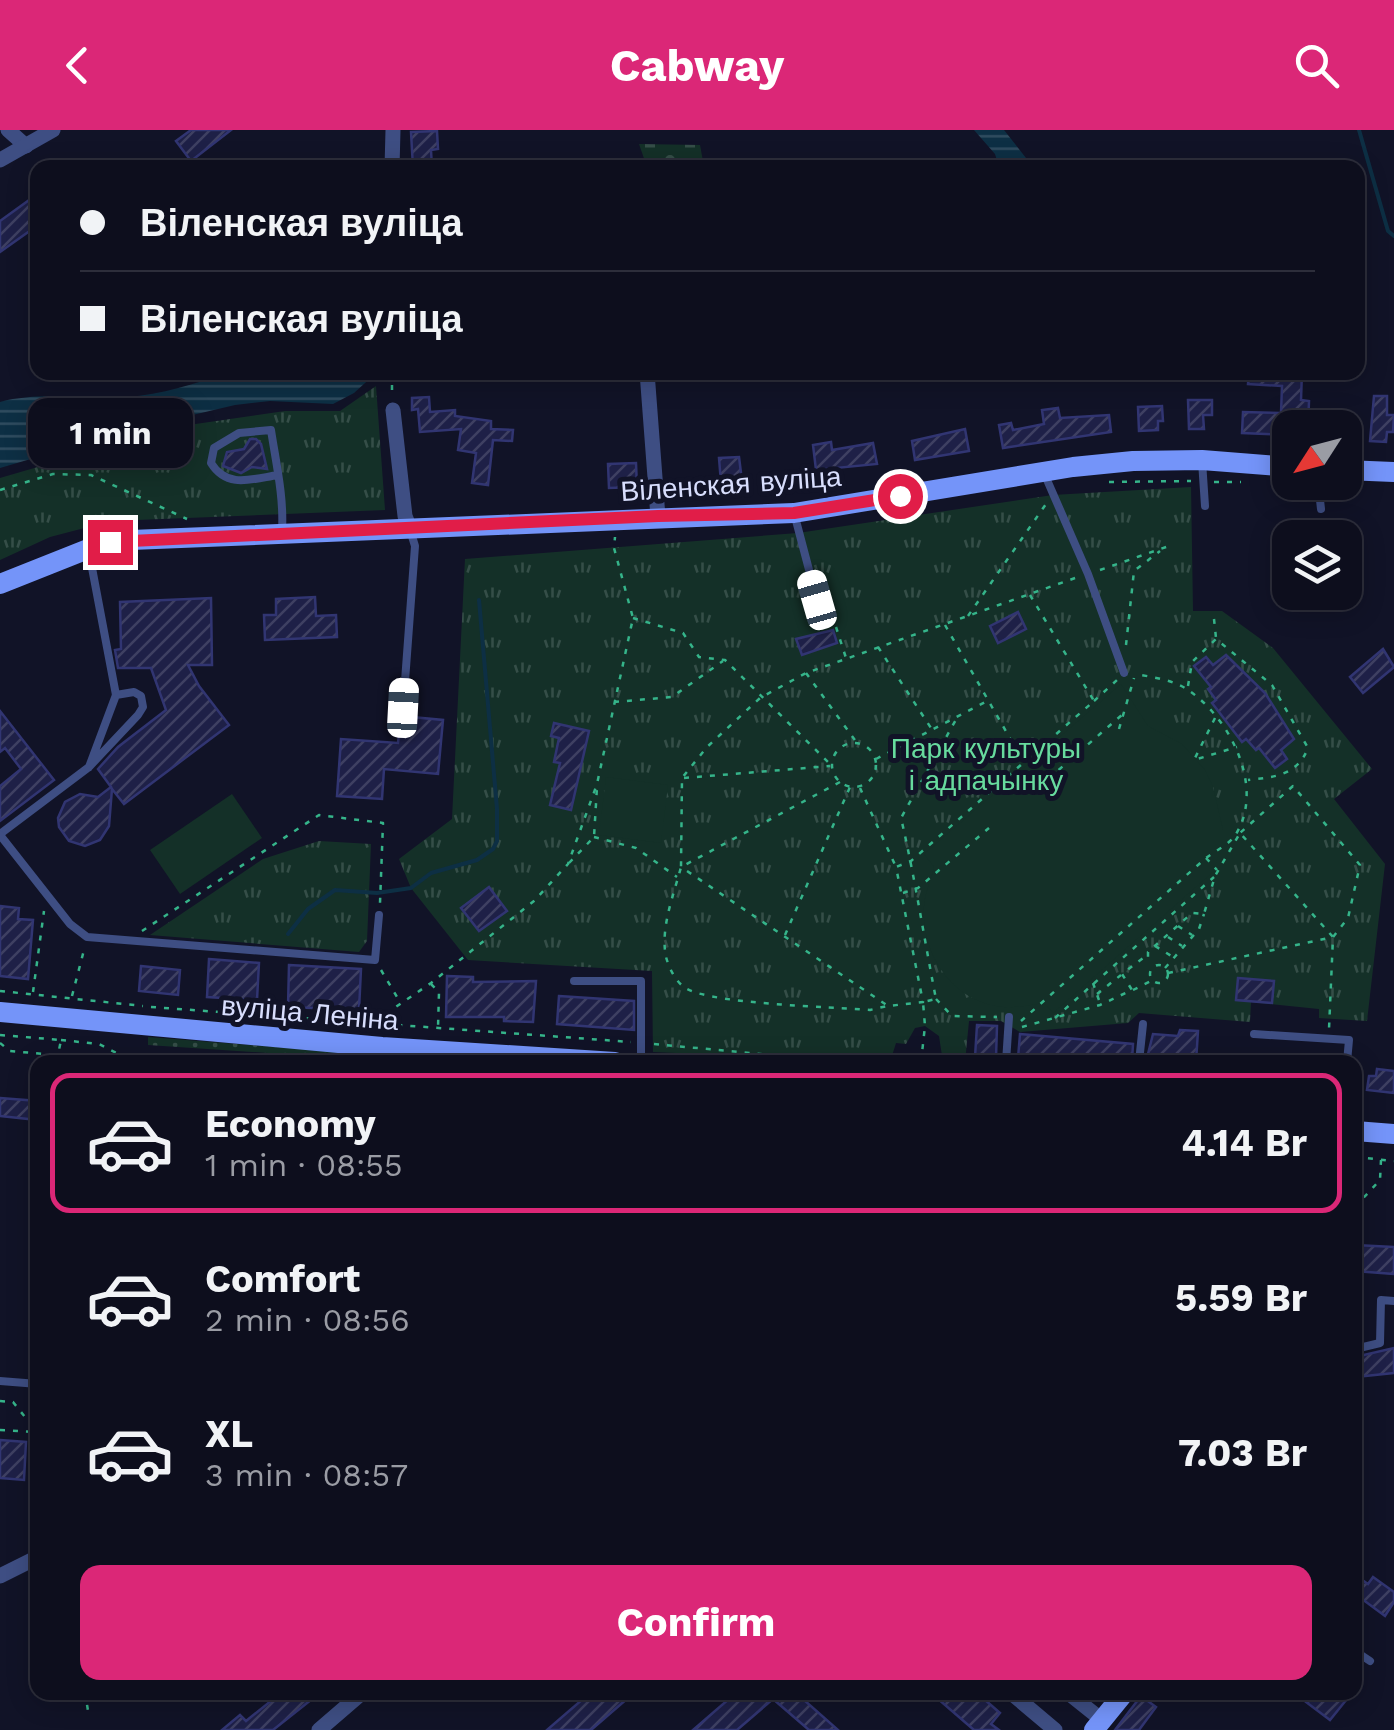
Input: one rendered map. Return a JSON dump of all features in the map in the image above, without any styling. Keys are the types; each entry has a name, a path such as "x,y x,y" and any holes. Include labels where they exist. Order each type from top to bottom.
{"main road":[{"name":"Віленская вуліца","path":"0,584 88,549 131,540 794,513 1043,471 1133,460 1202,471 1272,468"},
{"path":"1362,471 1394,472"},
{"name":"вуліца Леніна","path":"0,1012 506,1055"},
{"path":"1362,1132 1394,1134"},
{"path":"1098,1725 1118,1700"}],"street":[{"path":"8,130 26,146"},
{"path":"0,160 53,130"},
{"path":"392,160 393,130"},
{"path":"648,380 658,516"},
{"path":"392,410 404,516 410,529"},
{"path":"0,1576 30,1561"},
{"path":"320,1730 354,1700"},
{"path":"1020,1700 1056,1730"},
{"path":"1075,1700 1098,1725"}],"lane":[{"path":"278,475 230,482 218,475 211,464 214,448 239,433 271,430 278,475 282,535"},
{"path":"1043,471 1088,574 1124,673"},
{"path":"1202,471 1205,506"},
{"path":"1320,500 1321,509"},
{"path":"794,513 817,600 832,615"},
{"path":"403,708 414,546 410,529"},
{"path":"88,549 116,695 89,766"},
{"path":"811,611 817,600"},
{"path":"116,695 134,692 141,696 143,706 89,766 0,835 70,924 87,937 375,960 379,915"},
{"path":"574,981 641,981 641,1055"},
{"path":"1007,1055 1010,1017"},
{"path":"1139,1055 1143,1024"},
{"path":"1254,1034 1349,1040 1348,1055"},
{"path":"1362,1347 1380,1343 1381,1300 1394,1301"},
{"path":"0,1381 30,1383"},
{"path":"1362,1656 1370,1661"}],"path":[{"path":"392,380 392,410"},
{"path":"1189,481 1202,471 1255,482"},
{"path":"0,490 53,474 91,475 193,522"},
{"path":"968,616 1053,494"},
{"path":"383,1026 384,1015 431,984 534,901 594,837 598,784 633,618 614,548 616,533"},
{"path":"896,867 911,860 1124,673 1134,572 1167,547 806,673 760,698 706,747 682,778 681,866 666,929 666,957 675,978 686,988 713,996 870,1010 936,999"},
{"path":"1030,594 1094,701"},
{"path":"832,615 846,659"},
{"path":"633,618 683,633 699,657 724,660 832,766 840,782 860,786 874,774 875,760 869,750 858,744 806,673"},
{"path":"1214,619 1216,639 1272,686 1308,748 1306,756 1286,775 1246,780"},
{"path":"945,624 1024,762"},
{"path":"1188,689 1192,662 1216,639"},
{"path":"877,646 932,729"},
{"path":"614,702 672,698 724,660"},
{"path":"1124,673 1188,689 1215,718 1238,747 1246,780 1245,814 1235,837 1216,874 1194,936 1174,958 1163,982 1152,980 1100,1005 1054,1020 1023,1027 1018,1024 1206,858 1235,837 1240,833 1293,786"},
{"path":"1119,729 1135,674"},
{"path":"875,760 989,700"},
{"path":"1039,787 1123,714"},
{"path":"958,716 901,818 918,888 919,917 936,999 952,1016 1010,1017"},
{"path":"1215,718 1194,760 1238,747"},
{"path":"832,766 840,749 858,744"},
{"path":"682,778 832,766"},
{"path":"1286,775 1360,865 1348,918 1334,938 1327,1055"},
{"path":"681,866 840,782"},
{"path":"568,864 598,784"},
{"path":"860,786 896,867 922,1002 925,1026 922,1055"},
{"path":"784,936 850,787"},
{"path":"126,941 319,815 383,824 379,915"},
{"path":"901,893 918,888 989,828"},
{"path":"1240,833 1334,938"},
{"path":"594,837 636,848 678,878"},
{"path":"1206,858 1216,874"},
{"path":"681,866 888,1006"},
{"path":"1054,1020 1216,874"},
{"path":"33,994 47,891"},
{"path":"905,910 919,917"},
{"path":"1177,910 1204,914"},
{"path":"1097,994 1192,913"},
{"path":"1177,926 1194,936"},
{"path":"1166,936 1183,947"},
{"path":"72,997 87,937"},
{"path":"1138,945 1156,966 1167,970 1334,938"},
{"path":"1155,946 1174,958"},
{"path":"1143,958 1149,958"},
{"path":"375,960 401,1004"},
{"path":"1152,980 1151,972 1156,966"},
{"path":"1122,974 1132,990"},
{"path":"1092,983 1100,1005"},
{"path":"431,984 439,992 438,1030"},
{"path":"0,990 383,1026 641,1042 774,1055"},
{"path":"0,1034 99,1044 120,1055"},
{"path":"0,1043 10,1051 58,1055 61,1040"},
{"path":"1362,1158 1394,1161"},
{"path":"1362,1199 1380,1180 1380,1160"},
{"path":"0,1401 13,1402 30,1423"},
{"path":"0,1430 30,1432"},
{"path":"86,1700 89,1717"}],"green space":[{"path":"639,144 700,145 703,160 645,160"},
{"path":"376,386 385,510 111,521 50,537 0,560 0,478 175,427 285,411 340,411"},
{"name":"Парк культуры і адпачынку","path":"1191,487 1193,611 1222,611 1273,648 1372,769 1334,799 1385,864 1367,1021 1319,1018 1319,1009 1251,1002 1250,1022 1139,1013 1128,1023 1020,1032 1001,1021 969,1021 966,1055 942,1055 939,1036 925,1026 915,1028 906,1044 896,1043 892,1055 653,1052 652,971 468,960 411,888 399,859 452,819 465,559 798,533 1053,495"},
{"path":"1121,684 1148,726 1182,744 1205,770 1223,830 1213,872 1053,1013 1044,1003 1019,1007 986,1004 955,986 928,942 924,906 934,867 924,854"},
{"path":"606,777 668,785 661,843 599,835"},
{"path":"232,794 262,838 180,894 150,850"},
{"path":"319,841 371,844 367,941 359,952 150,935 263,859"},
{"path":"148,1037 379,1055 297,1055 148,1045"}],"water":[{"path":"974,130 1004,130 1028,160 997,160"},
{"path":"205,380 368,380 333,404 270,401 235,405 133,429 0,468 0,402 32,397 140,396"}],"building":[{"path":"191,130 231,130 192,160 176,141"},
{"path":"437,131 438,149 431,150 432,160 413,160 411,132"},
{"path":"30,199 30,231 0,252 0,221"},
{"path":"1248,380 1302,380 1301,400 1309,401 1309,410 1281,410 1282,386 1248,384"},
{"path":"1374,396 1387,396 1387,415 1394,415 1393,432 1387,432 1386,442 1370,441"},
{"path":"429,397 430,412 455,410 455,416 491,421 491,429 513,430 512,441 493,440 488,485 472,483 476,453 458,450 461,429 420,432 418,409 412,410 412,398"},
{"path":"1188,400 1212,400 1212,415 1203,415 1204,429 1189,429"},
{"path":"1162,406 1163,421 1158,421 1158,430 1139,431 1138,407"},
{"path":"1058,408 1060,418 1109,415 1111,432 1003,448 999,425 1011,423 1013,430 1044,424 1042,410"},
{"path":"1243,412 1272,413 1272,434 1242,433"},
{"path":"965,429 969,451 915,460 912,441"},
{"path":"250,439 261,444 267,469 252,467 241,473 223,466 227,452 244,449"},
{"path":"831,442 832,450 873,443 877,464 816,470 813,445"},
{"path":"739,457 742,481 721,483 719,458"},
{"path":"636,463 637,487 609,488 608,464"},
{"path":"315,597 316,616 336,615 337,637 265,640 264,615 276,615 276,599"},
{"path":"211,598 212,665 188,665 229,725 124,804 112,789 109,826 100,840 85,846 69,841 58,818 65,802 80,794 98,797 111,787 98,769 118,747 166,710 151,668 118,668 115,650 121,649 120,602"},
{"path":"1018,612 1026,629 998,643 990,626"},
{"path":"833,630 837,643 802,655 796,639"},
{"path":"1383,649 1394,667 1363,693 1350,677"},
{"path":"1226,655 1265,693 1294,739 1281,750 1287,759 1275,768 1259,748 1256,750 1246,739 1242,742 1212,703 1216,700 1208,689 1211,687 1194,666 1206,657 1213,665"},
{"path":"0,711 54,780 0,821 0,786 21,769 5,748 0,752"},
{"path":"401,716 443,720 438,774 384,769 382,799 337,796 341,739 398,743"},
{"path":"554,723 589,731 571,810 550,805 560,763 554,762 559,738 551,736"},
{"path":"489,887 507,911 479,931 461,908"},
{"path":"0,906 19,908 18,919 33,920 28,979 0,976"},
{"path":"209,959 259,963 257,1000 207,997"},
{"path":"289,965 361,969 359,1010 288,1007"},
{"path":"141,966 180,970 178,995 139,991"},
{"path":"447,976 473,977 473,982 536,981 533,1022 504,1021 504,1017 446,1017"},
{"path":"1238,978 1274,981 1272,1003 1236,1000"},
{"path":"559,996 634,1001 634,1030 557,1024"},
{"path":"977,1025 997,1026 996,1055 975,1055"},
{"path":"1180,1030 1198,1031 1196,1055 1148,1055 1153,1034 1178,1036"},
{"path":"1020,1034 1133,1044 1132,1055 1018,1055"},
{"path":"1377,1069 1394,1071 1394,1093 1367,1090 1369,1076 1376,1076"},
{"path":"0,1098 30,1100 30,1119 0,1116"},
{"path":"1362,1245 1394,1247 1394,1274 1362,1272"},
{"path":"1394,1348 1394,1373 1362,1376 1362,1355"},
{"path":"0,1440 26,1442 24,1480 0,1478"},
{"path":"1373,1577 1394,1592 1394,1602 1385,1616 1362,1599 1362,1580 1368,1584"},
{"path":"272,1700 311,1700 273,1730 222,1730 240,1715 246,1721"},
{"path":"582,1700 626,1700 591,1730 547,1730"},
{"path":"728,1700 772,1700 737,1730 693,1730"},
{"path":"774,1700 804,1700 838,1730 809,1730"},
{"path":"939,1700 985,1700 1000,1713 991,1724 999,1730 974,1730"},
{"path":"1138,1700 1146,1700 1156,1707 1139,1730 1115,1730"},
{"path":"1307,1700 1346,1700 1330,1720"}],"waterway":[{"path":"1359,130 1388,231 1394,236"},
{"path":"288,934 308,909 335,890 377,893 411,888 431,873 477,860 493,849 497,841 497,809 479,600"}],"route":[{"path":"110,542 794,513 900,496"}]}
